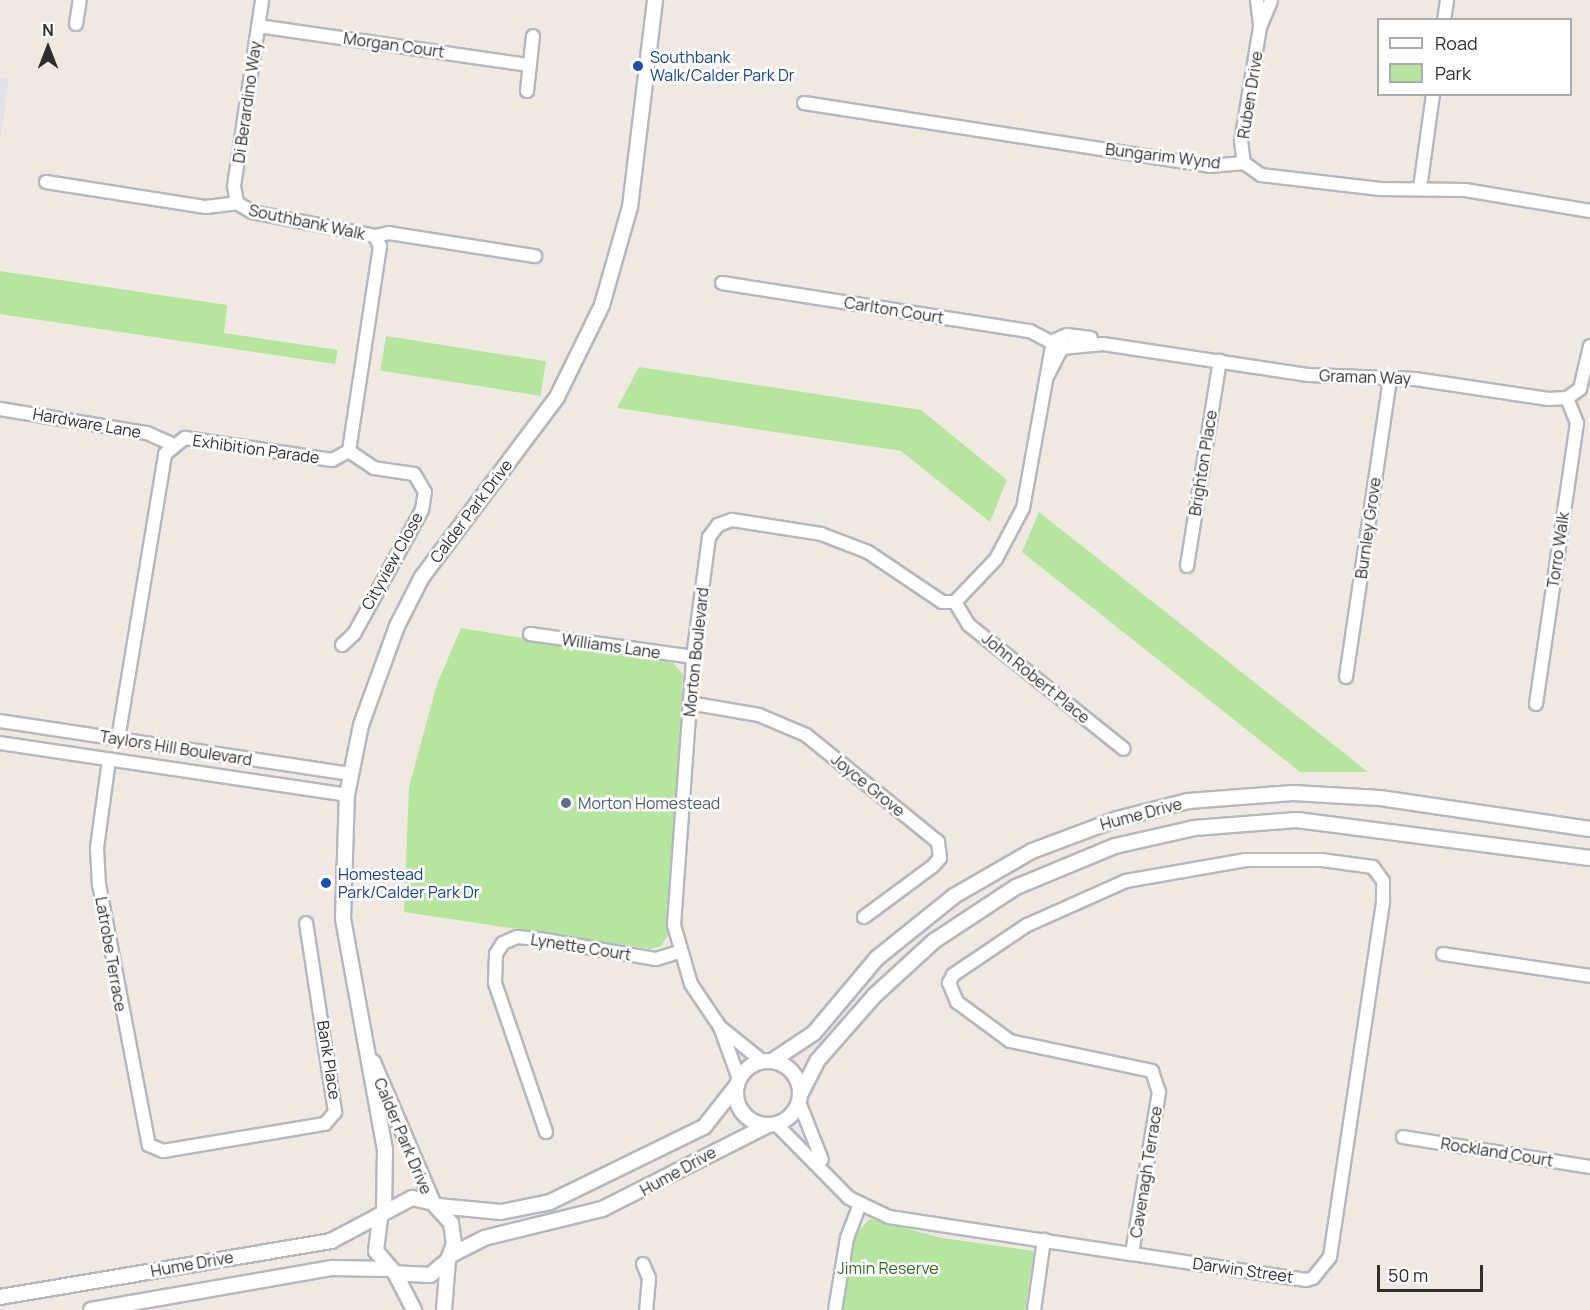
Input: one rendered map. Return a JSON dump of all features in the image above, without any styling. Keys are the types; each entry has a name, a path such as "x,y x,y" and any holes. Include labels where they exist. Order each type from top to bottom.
{"street":[{"path":"76,24 80,0"},
{"name":"Di Berardino Way","path":"237,203 234,189 262,0"},
{"name":"Calder Park Drive","path":"382,1215 385,1150 343,919 347,795 351,774 379,673 417,586 449,534 557,397 602,305 630,207 655,0"},
{"name":"Ruben Drive","path":"1244,164 1241,142 1265,0"},
{"path":"1444,18 1447,0"},
{"name":"Morgan Court","path":"258,26 529,65"},
{"path":"527,91 533,36"},
{"path":"1420,188 1433,96"},
{"name":"Bungarim Wynd","path":"804,103 1210,166 1244,164 1261,175 1380,189 1466,190 1590,211"},
{"name":"Southbank Walk","path":"46,182 206,207 237,203 252,212 375,236 389,233 536,256"},
{"path":"349,451 380,246 375,236"},
{"name":"Carlton Court","path":"722,284 1029,331 1057,344"},
{"path":"955,602 996,559 1023,508 1048,375 1057,344"},
{"name":"Graman Way","path":"1057,344 1103,344 1331,377 1390,378 1566,398"},
{"path":"1566,398 1580,389 1590,346"},
{"name":"Brighton Place","path":"1187,566 1220,361"},
{"name":"Burnley Grove","path":"1346,677 1390,378"},
{"name":"Torro Walk","path":"1536,704 1577,423 1566,398"},
{"name":"Hardware Lane","path":"0,409 147,434 172,444"},
{"name":"Exhibition Parade","path":"118,739 165,454 172,444 185,438 332,460 349,451"},
{"name":"Cityview Close","path":"342,645 354,634 422,510 425,492 414,474 374,468 349,451"},
{"name":"Morton Boulevard","path":"738,1082 720,1027 691,984 679,952 674,925 693,657 709,537 718,525 732,520 821,534 868,552 942,602 955,602"},
{"name":"John Robert Place","path":"955,602 969,625 1124,748"},
{"name":"Williams Lane","path":"530,634 693,657"},
{"name":"Joyce Grove","path":"689,704 759,715 806,735 938,842 940,858 933,866 864,917"},
{"name":"Taylors Hill Boulevard","path":"0,721 351,774"},
{"name":"Taylors Hill Boulevard","path":"0,743 347,795"},
{"name":"Latrobe Terrace","path":"109,760 97,848 99,884 149,1145"},
{"name":"Hume Drive","path":"767,1061 814,1032 877,958 954,896 1032,851 1117,819 1188,801 1293,793 1380,798 1590,829"},
{"name":"Hume Drive","path":"800,1098 832,1044 934,941 1016,887 1115,846 1194,828 1297,820 1590,858"},
{"name":"Cavenagh Terrace","path":"1132,1254 1159,1092 1152,1071 1010,1041 957,1002 949,983 953,975 1027,925 1126,881 1216,862 1276,858 1358,863 1380,874"},
{"name":"Darwin Street","path":"772,1124 840,1189 860,1204 888,1217 1306,1280 1326,1268 1383,901 1380,874"},
{"name":"Bank Place","path":"149,1145 163,1151 325,1124 335,1112 306,923"},
{"name":"Lynette Court","path":"546,1132 495,983 496,954 503,943 539,939 657,959 679,952"},
{"path":"1443,954 1590,976"},
{"name":"Morton Boulevard","path":"720,1027 767,1061"},
{"name":"Calder Park Drive","path":"363,1035 435,1204"},
{"path":"767,1061 796,1075 800,1098 772,1124 743,1113 738,1082 767,1061"},
{"name":"Hume Drive","path":"435,1204 501,1212 550,1202 704,1127 738,1082"},
{"name":"Darwin Street","path":"800,1098 810,1140 840,1189"},
{"name":"Hume Drive","path":"449,1257 484,1238 602,1209 772,1124"},
{"name":"Rockland Court","path":"1403,1137 1590,1167"},
{"path":"414,1310 374,1240 382,1215 412,1198 435,1204 454,1233 449,1257 444,1310"},
{"path":"835,1310 847,1238 860,1204"},
{"name":"Hume Drive","path":"0,1297 331,1240 382,1215"},
{"path":"1034,1310 1044,1240"},
{"path":"392,1271 430,1275 449,1257"},
{"path":"643,1264 649,1278 646,1310"},
{"name":"Hume Drive","path":"92,1310 332,1268 392,1271"}],"shaded area":[{"path":"0,78 9,80 0,142"}],"green space":[{"path":"0,271 227,305 224,333 338,350 335,364 0,314"},
{"path":"386,336 546,361 541,396 381,371"},
{"path":"639,367 921,410 1007,480 990,522 901,451 617,408"},
{"path":"1039,512 1368,772 1300,772 1022,552"},
{"path":"461,628 673,663 683,674 668,935 661,946 651,949 404,912 409,787 437,684"},
{"name":"Jimin Reserve","path":"870,1219 942,1238 1034,1251 1025,1310 841,1310 850,1239"}],"place":[{"name":"Southbank Walk/Calder Park Dr","path":"638,66"},
{"name":"Morton Homestead","path":"566,803"},
{"name":"Homestead Park/Calder Park Dr","path":"326,883"}]}
